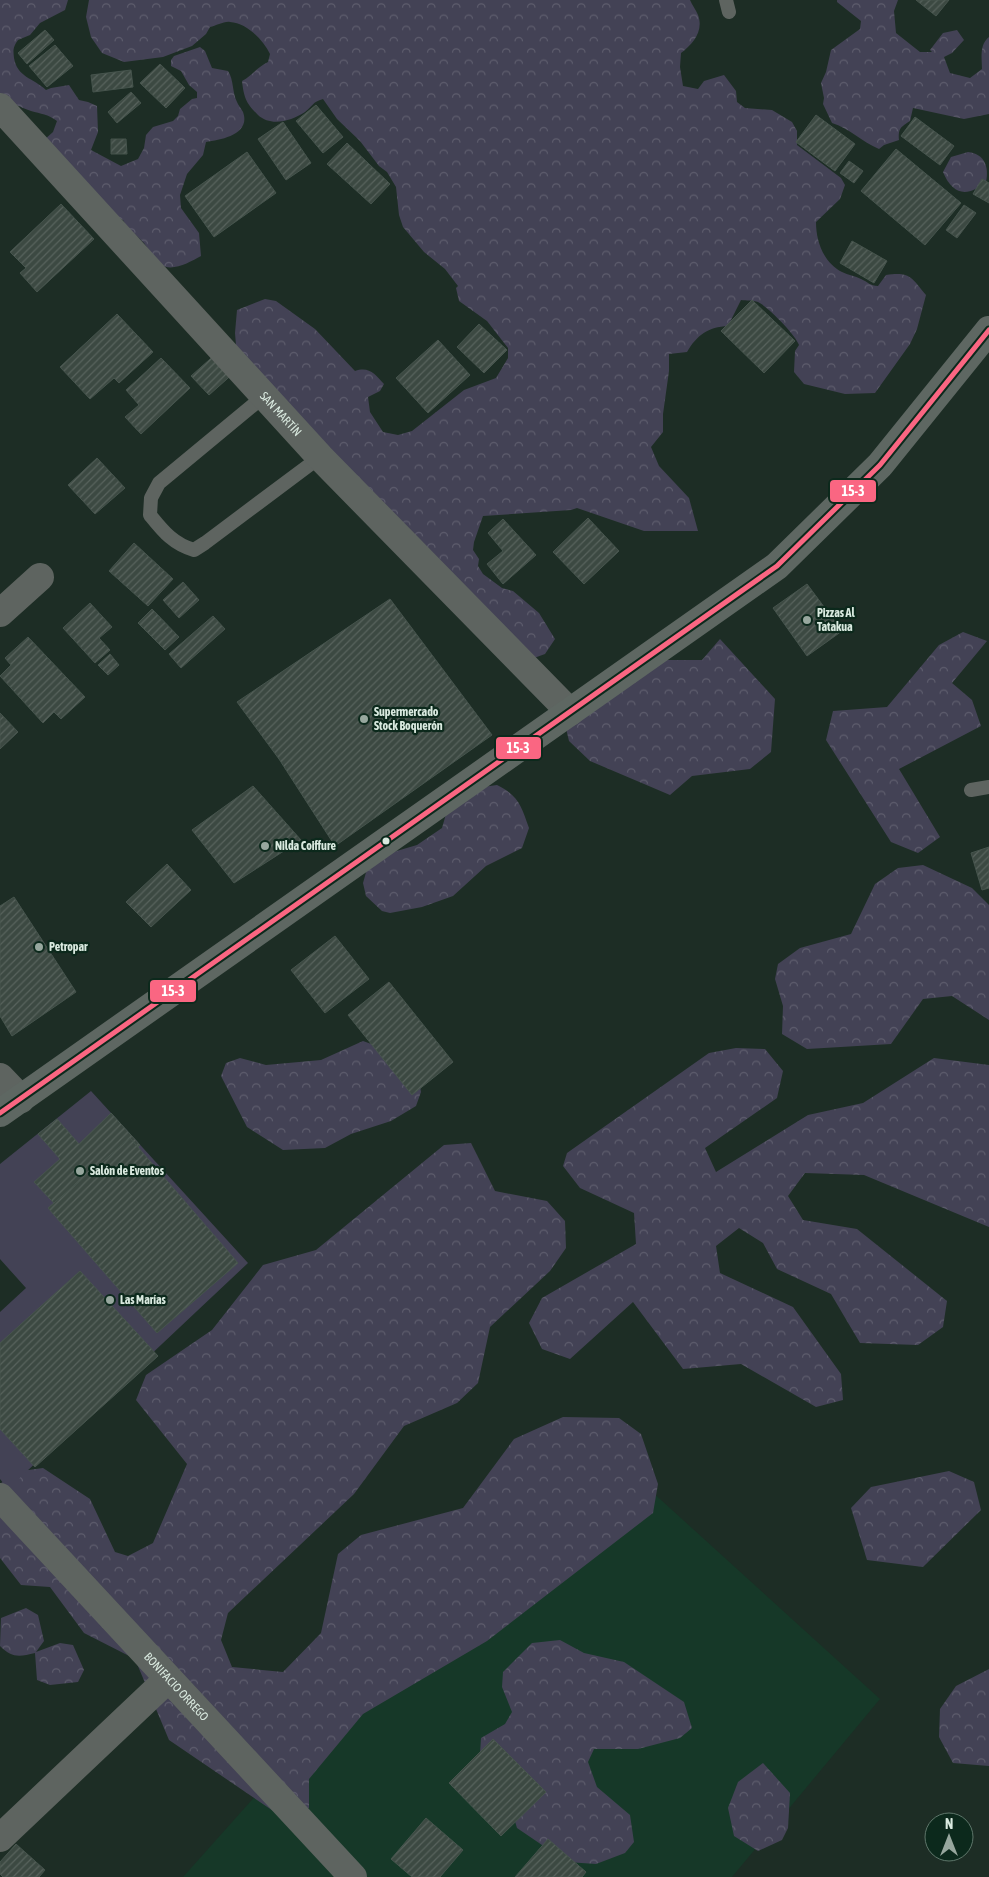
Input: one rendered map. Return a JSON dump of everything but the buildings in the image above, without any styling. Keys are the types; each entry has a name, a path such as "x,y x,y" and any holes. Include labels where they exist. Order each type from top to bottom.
{"main road":[{"path":"10,1106 777,566 880,465 989,330"}],"street":[{"name":"SAN MARTÍN","path":"0,107 320,457 570,712"},
{"path":"0,612 40,578"},
{"path":"0,1077 10,1106"},
{"name":"BONIFACIO ORREGO","path":"0,1497 317,1837 352,1877"},
{"path":"0,1838 168,1679"}],"lane":[{"path":"264,396 159,483 151,498 150,515 163,531 180,546 194,550 205,544 320,457"},
{"path":"972,790 989,786"}],"shaded area":[{"path":"583,1429 880,1699 732,1877 183,1877"}],"green space":[{"path":"0,0 68,0 65,10 40,23 30,35 18,40 15,45 14,58 18,69 26,77 46,90 69,85 79,100 97,106 98,132 91,150 121,166 138,159 144,148 146,135 153,127 173,121 178,116 180,109 192,99 197,98 197,92 189,85 181,71 171,66 171,60 174,56 200,47 205,51 212,68 228,71 235,98 243,112 243,126 239,131 227,137 206,142 203,155 187,174 180,195 181,208 199,233 201,256 176,267 166,267 158,263 144,243 130,230 123,220 104,204 44,140 53,132 57,121 0,100"},
{"path":"89,0 690,0 698,15 700,26 690,46 681,53 680,67 683,86 698,89 704,81 724,75 736,91 737,102 745,108 772,110 792,122 797,131 797,145 841,178 845,185 840,199 816,222 816,230 822,251 830,263 842,272 873,285 878,286 886,275 894,274 906,275 914,280 926,295 917,329 910,344 875,393 845,394 804,384 794,372 795,351 799,345 797,340 774,315 756,301 741,300 728,326 715,328 704,333 687,352 669,354 663,432 651,447 659,466 689,498 698,531 644,531 577,508 483,516 473,550 479,559 478,566 483,574 502,588 513,591 539,613 555,639 545,654 534,658 237,357 235,333 237,310 265,299 276,301 315,329 355,371 368,370 375,374 384,384 380,391 368,397 370,412 383,432 398,435 412,431 464,390 496,378 508,358 508,348 487,321 459,301 456,288 458,286 445,269 424,252 403,227 399,215 396,187 387,172 379,166 360,141 337,119 323,99 299,115 275,122 263,119 251,107 246,100 242,81 268,62 270,54 254,33 242,25 225,22 210,27 206,34 192,46 163,57 124,62 102,53 91,37 86,17"},
{"path":"837,0 898,0 894,11 896,33 920,52 932,52 930,50 943,33 957,30 964,40 952,53 944,57 950,73 970,78 982,69 982,48 989,37 989,114 964,119 913,108 910,121 902,126 900,130 899,140 884,145 879,149 832,123 823,104 824,98 821,83 826,72 831,50 860,29 861,21 837,2"},
{"path":"968,152 982,158 987,171 986,182 973,190 961,192 951,186 943,172 951,157"},
{"path":"963,632 987,641 952,683 972,700 981,726 899,769 940,837 918,853 891,842 826,740 833,711 887,707 939,645"},
{"path":"720,639 775,699 771,752 750,769 692,776 670,795 590,761 569,741 562,712 628,660 702,660"},
{"path":"497,785 515,798 524,814 529,828 522,848 486,866 453,896 422,907 390,913 382,911 366,896 363,883 367,869 383,855 417,845 442,828 448,807 462,790"},
{"path":"923,865 972,888 989,905 989,1020 952,996 923,999 891,1044 807,1049 782,1034 783,1006 775,979 778,964 800,948 851,934 875,884 898,868"},
{"path":"363,1041 388,1050 419,1080 421,1092 416,1106 391,1121 351,1134 325,1148 283,1150 247,1127 221,1076 226,1063 240,1058 266,1065 321,1060"},
{"path":"736,1048 765,1049 783,1071 777,1098 705,1148 716,1172 808,1115 863,1103 934,1058 989,1065 989,1227 864,1175 805,1173 788,1196 803,1220 857,1229 947,1301 943,1327 918,1345 860,1343 831,1294 777,1269 763,1243 739,1228 716,1246 720,1273 793,1307 841,1374 843,1400 816,1407 741,1364 683,1369 633,1302 570,1359 542,1349 529,1323 542,1298 636,1244 634,1213 580,1188 563,1166 567,1153 709,1053"},
{"name":"Las Marías","path":"91,1091 248,1263 8,1489 0,1479 0,1312 26,1288 0,1259 0,1164"},
{"path":"471,1143 495,1191 547,1201 565,1221 566,1248 550,1271 490,1327 478,1383 457,1403 404,1426 354,1494 228,1613 221,1640 232,1667 283,1672 321,1633 338,1554 361,1535 463,1508 514,1439 563,1417 619,1418 641,1434 658,1484 653,1513 487,1641 363,1714 309,1779 309,1808 285,1819 169,1740 135,1659 84,1633 50,1587 21,1585 0,1558 0,1484 14,1472 43,1468 90,1499 115,1552 128,1556 153,1543 187,1464 136,1400 146,1375 212,1330 263,1265 316,1250 444,1145"},
{"path":"949,1471 974,1482 981,1510 923,1567 867,1560 851,1508 871,1487"},
{"path":"26,1608 38,1615 44,1641 36,1652 60,1643 73,1645 84,1670 78,1682 50,1685 37,1680 35,1653 12,1655 0,1646 1,1618"},
{"path":"560,1640 584,1653 624,1662 684,1702 692,1728 680,1738 638,1749 594,1749 588,1762 597,1787 630,1815 634,1842 625,1853 596,1864 567,1862 517,1828 505,1788 480,1754 481,1738 505,1724 512,1712 502,1687 503,1672 532,1643"},
{"path":"989,1669 989,1766 953,1763 939,1737 940,1709 956,1686"},
{"path":"763,1763 790,1793 788,1828 782,1840 758,1851 734,1836 728,1808 738,1782"}],"transit line":[{"name":"15-3","path":"0,1113 777,566 880,465 989,330"}],"place":[{"name":"Pizzas Al Tatakua","path":"807,620"},
{"name":"Supermercado Stock Boquerón","path":"364,719"},
{"name":"Nilda Coiffure","path":"265,846"},
{"name":"Petropar","path":"39,947"},
{"name":"Salón de Eventos","path":"80,1171"},
{"name":"Las Marías","path":"110,1300"}]}
